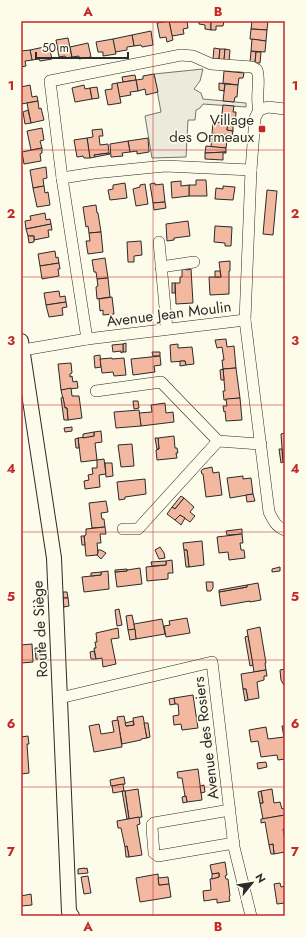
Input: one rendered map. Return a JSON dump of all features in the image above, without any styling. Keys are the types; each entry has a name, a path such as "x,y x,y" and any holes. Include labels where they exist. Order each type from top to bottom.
{"street":[{"path":"87,339 62,178 50,81 181,55 193,56 211,64 252,67 257,70 259,76 257,99 259,110 255,118 251,170 245,320"},
{"path":"259,110 268,107 285,109"},
{"path":"62,178 94,173 165,166 251,170"},
{"path":"159,242 167,329"},
{"path":"161,267 194,262"},
{"name":"Avenue Jean Moulin","path":"22,346 245,320 269,512 274,522 285,530"},
{"name":"Route de Siège","path":"22,346 54,558 70,912 72,916"},
{"path":"96,391 161,382 218,441 261,444"},
{"path":"122,529 138,529 218,441"},
{"name":"Avenue des Rosiers","path":"60,698 212,662 234,843 251,916"},
{"path":"230,810 154,823 152,825 154,852 158,856 234,843"}],"shaded area":[{"path":"203,69 200,81 194,89 201,93 203,99 246,103 246,107 203,104 196,110 195,120 188,120 186,157 152,158 145,116 161,112 154,74"}],"building":[{"path":"169,21 187,21 188,28 183,29 184,34 172,36"},
{"path":"169,21 173,40 167,42 166,37 160,38 157,23"},
{"path":"199,21 211,21 211,30 205,29 205,25 199,24"},
{"path":"211,21 224,21 223,26 216,26 216,30 211,30"},
{"path":"252,21 268,21 267,30 251,29"},
{"path":"251,29 267,30 266,41 250,39"},
{"path":"151,31 153,45 142,47 141,45 134,46 132,35"},
{"path":"132,35 134,46 127,47 127,50 115,52 113,39"},
{"path":"68,38 72,57 59,57 56,40"},
{"path":"113,39 116,54 103,56 103,52 98,52 96,42"},
{"path":"252,39 266,41 265,52 251,51"},
{"path":"88,43 91,57 79,59 79,56 72,57 70,47"},
{"path":"49,46 52,59 40,61 39,59 32,60 30,50"},
{"path":"214,48 220,49 219,59 213,59"},
{"path":"220,49 225,49 224,60 219,59"},
{"path":"225,49 230,50 229,61 224,60"},
{"path":"30,50 32,60 25,61 26,66 21,67 21,51"},
{"path":"251,51 256,52 255,63 250,62"},
{"path":"256,52 261,52 260,63 255,63"},
{"path":"224,71 244,73 243,78 239,78 238,85 223,83"},
{"path":"154,74 158,92 146,95 145,89 138,91 136,80 143,79 143,76"},
{"path":"135,75 136,80 123,82 122,77"},
{"path":"136,80 138,91 130,92 131,95 119,97 117,83"},
{"path":"117,83 121,103 108,105 105,90 112,89 112,84"},
{"path":"219,83 225,84 224,91 219,90"},
{"path":"225,84 238,85 237,97 235,97 234,102 223,101"},
{"path":"30,85 32,97 37,96 38,101 21,104 21,87"},
{"path":"84,85 85,89 90,88 92,99 75,102 72,88"},
{"path":"97,87 99,98 92,99 90,88"},
{"path":"38,101 39,109 41,108 44,120 31,123 27,103"},
{"path":"223,105 234,106 233,112 236,112 235,124 221,122"},
{"path":"28,110 31,123 25,124 23,112"},
{"path":"213,122 228,123 227,130 233,131 232,136 212,134"},
{"path":"228,123 233,123 233,131 227,130"},
{"path":"42,128 44,140 40,141 42,148 31,150 27,131"},
{"path":"102,129 103,136 99,136 100,145 108,144 109,153 94,155 95,157 90,158 87,138 93,137 92,130"},
{"path":"212,134 232,136 231,142 227,141 226,148 211,147"},
{"path":"87,138 90,158 84,158 83,156 77,157 74,140"},
{"path":"148,138 149,152 137,154 137,151 130,152 128,141"},
{"path":"128,141 130,152 122,153 123,156 111,157 110,144"},
{"path":"206,146 226,148 226,152 205,153"},
{"path":"42,148 42,153 40,154 41,161 24,164 22,152"},
{"path":"226,152 223,153 223,160 205,159 205,153"},
{"path":"110,154 95,157 94,155"},
{"path":"46,167 47,178 43,179 44,186 33,188 30,170"},
{"path":"196,180 206,180 207,196 189,196 189,185 196,185"},
{"path":"181,181 181,186 189,185 189,196 172,198 171,182"},
{"path":"125,183 127,198 110,200 108,190 113,189 113,185"},
{"path":"155,183 155,185 163,184 165,202 153,203 150,184"},
{"path":"145,184 148,204 136,206 133,189"},
{"path":"44,186 45,193 48,192 50,205 37,207 33,188"},
{"path":"223,186 235,187 233,200 215,199 216,188 223,189"},
{"path":"267,190 277,191 273,235 263,234"},
{"path":"165,202 166,208 154,210 153,203"},
{"path":"96,205 101,232 89,233 88,226 86,227 83,207"},
{"path":"45,213 46,220 50,219 51,224 26,229 25,221 31,220 30,216"},
{"path":"188,221 190,236 174,238 174,240 167,241 166,224"},
{"path":"51,224 52,230 48,230 49,237 34,240 34,236 28,236 26,229"},
{"path":"215,226 232,227 231,246 225,246 225,243 214,242"},
{"path":"101,232 103,252 88,254 86,241 90,241 89,233"},
{"path":"28,236 34,236 34,242 29,243"},
{"path":"141,241 142,255 134,256 134,262 128,262 127,242"},
{"path":"55,251 56,258 58,257 59,263 40,266 38,254"},
{"path":"105,258 108,278 97,279 92,260"},
{"path":"230,261 229,294 210,295 209,277 221,277 219,262"},
{"path":"59,263 59,276 42,279 40,266"},
{"path":"182,269 191,269 193,303 176,304 175,283 180,283"},
{"path":"215,271 220,271 221,277 215,277"},
{"path":"108,278 110,297 97,299 97,279"},
{"path":"172,283 175,283 175,293 172,293"},
{"path":"59,291 60,297 65,296 66,302 46,305 44,293"},
{"path":"112,297 114,314 103,315 103,310 100,311 99,299"},
{"path":"66,302 67,307 62,308 63,315 49,317 46,305"},
{"path":"226,339 227,347 234,346 236,368 223,369 222,360 224,360 222,347 217,348 215,340"},
{"path":"126,343 126,352 123,352 123,344"},
{"path":"123,344 123,352 113,352 112,345"},
{"path":"178,344 178,348 192,347 194,364 186,365 185,361 171,362 170,345"},
{"path":"152,352 160,352 160,356 153,356"},
{"path":"100,355 101,367 95,368 94,356"},
{"path":"160,356 161,365 154,366 155,372 133,375 131,359"},
{"path":"124,358 126,375 114,376 113,372 102,373 100,359"},
{"path":"180,361 185,361 186,365 180,366"},
{"path":"71,363 72,373 70,374 70,377 72,376 73,382 77,381 78,388 61,390 58,364"},
{"path":"236,368 240,398 224,400 223,391 225,391 223,369"},
{"path":"223,369 224,380 221,380 220,370"},
{"path":"71,388 72,396 79,396 82,418 68,420 67,408 65,408 61,390"},
{"path":"63,397 65,408 67,408 68,420 64,420 61,398"},
{"path":"240,398 242,420 226,421 223,406 227,406 226,399"},
{"path":"133,401 138,401 139,408 134,409"},
{"path":"165,403 166,413 173,412 174,422 141,426 139,413 152,412 151,405"},
{"path":"139,410 141,426 116,428 114,412"},
{"path":"72,427 72,431 65,432 64,428"},
{"path":"101,431 102,442 95,443 97,460 81,462 78,438 94,436 94,432"},
{"path":"94,432 94,436 83,438 83,434"},
{"path":"285,433 285,462 283,462 281,434"},
{"path":"174,436 175,448 177,448 178,453 176,453 177,458 157,460 156,450 159,449 158,438"},
{"path":"78,438 79,448 76,448 75,439"},
{"path":"155,438 158,438 159,449 157,449"},
{"path":"132,444 134,466 121,467 118,445"},
{"path":"279,449 282,449 283,462 281,463"},
{"path":"104,459 106,474 99,475 100,487 85,489 84,481 89,480 88,475 93,474 92,468 97,468 97,460"},
{"path":"105,463 112,463 113,476 106,477"},
{"path":"212,467 213,473 219,472 222,495 206,497 203,474 201,471"},
{"path":"243,476 243,479 251,478 253,494 230,498 227,478"},
{"path":"145,479 146,494 125,497 125,499 119,500 117,482"},
{"path":"253,494 255,501 247,502 246,495"},
{"path":"181,496 184,498 175,509 172,507"},
{"path":"184,498 194,507 190,512 195,516 190,522 180,515 175,520 167,514 172,507 175,509"},
{"path":"106,501 108,512 101,513 102,519 104,519 105,527 92,528 89,503"},
{"path":"180,515 185,518 181,525 175,520"},
{"path":"105,527 106,534 100,534 101,543 97,543 97,555 86,556 84,536 86,535 86,529"},
{"path":"242,529 242,534 227,535 226,531"},
{"path":"242,534 243,543 240,543 241,550 244,550 245,558 229,560 228,552 219,553 217,537"},
{"path":"81,536 84,536 85,545 82,545"},
{"path":"202,541 204,565 189,567 187,550 184,550 183,543"},
{"path":"160,547 165,558 159,559 155,550"},
{"path":"98,550 106,553 101,559 97,555"},
{"path":"184,550 187,550 189,567 186,567"},
{"path":"172,560 173,573 168,573 168,579 147,581 146,567 166,565 166,561"},
{"path":"166,561 166,565 152,566 151,562"},
{"path":"280,567 280,571 272,572 272,569"},
{"path":"140,568 142,584 117,587 115,572"},
{"path":"127,569 127,571 115,572 115,570"},
{"path":"108,571 109,589 84,592 82,577 101,575 101,572"},
{"path":"101,572 101,575 91,576 91,573"},
{"path":"206,582 213,582 213,588 211,591 207,591"},
{"path":"258,583 261,600 221,606 219,592 247,587 247,585"},
{"path":"247,585 247,587 219,592 219,590"},
{"path":"63,592 67,592 68,598 63,598"},
{"path":"63,598 68,598 69,606 64,607"},
{"path":"119,609 122,625 117,626 115,610"},
{"path":"132,615 135,629 128,630 126,616"},
{"path":"187,618 190,633 166,637 164,626 170,625 169,621"},
{"path":"162,619 165,634 136,639 134,624"},
{"path":"260,627 266,670 254,672 247,630"},
{"path":"118,628 119,638 111,639 116,664 103,667 102,658 96,659 94,648 96,648 95,642 97,642 96,633"},
{"path":"135,629 136,639 130,640 128,630"},
{"path":"248,636 253,665 250,666 245,637"},
{"path":"32,644 33,662 21,663 21,645"},
{"path":"35,648 40,648 41,659 36,659"},
{"path":"94,651 96,659 91,659 90,652"},
{"path":"285,669 285,687 281,680 280,670"},
{"path":"266,670 267,676 264,676 264,680 257,682 259,698 248,700 246,689 243,689 241,674"},
{"path":"243,689 246,689 248,700 245,701"},
{"path":"193,695 198,728 182,730 181,724 174,725 173,716 179,715 178,704 175,704 174,698"},
{"path":"174,698 175,704 170,705 169,699"},
{"path":"124,716 126,726 134,725 133,718 143,716 147,738 122,744 117,717"},
{"path":"118,720 122,747 94,752 89,726 99,724 101,734 114,732 112,721"},
{"path":"133,721 134,725 126,726 125,723"},
{"path":"144,723 148,723 150,737 147,738"},
{"path":"282,726 285,726 285,759 278,760 277,755 261,757 258,741 251,742 249,730 266,727 268,739 284,737"},
{"path":"28,736 29,744 27,744 29,773 21,774 21,737"},
{"path":"266,762 267,767 258,769 257,763"},
{"path":"198,769 202,800 187,802 182,778 178,778 177,772"},
{"path":"124,777 125,784 111,786 110,780"},
{"path":"123,784 124,791 113,793 112,786"},
{"path":"204,785 205,792 201,793 200,786"},
{"path":"138,789 142,817 129,819 125,791"},
{"path":"272,789 274,803 280,802 282,809 285,808 285,815 263,819 260,803 263,803 261,791"},
{"path":"122,791 125,791 129,819 127,819"},
{"path":"261,791 263,803 260,803 258,792"},
{"path":"186,796 187,802 183,803 182,797"},
{"path":"285,815 285,829 283,829 285,852 274,854 273,844 269,845 265,822 261,823 261,819"},
{"path":"139,817 140,824 137,825 142,855 129,857 121,828 118,828 117,821"},
{"path":"273,844 274,854 271,854 269,845"},
{"path":"127,846 129,857 126,857 125,847"},
{"path":"225,862 227,875 225,876 226,879 228,879 230,901 217,903 217,899 204,901 203,891 211,890 210,879 219,877 219,873 212,874 210,865"},
{"path":"87,868 88,873 78,874 78,869"},
{"path":"219,873 219,877 212,879 212,874"},
{"path":"158,874 159,885 169,884 171,897 140,902 136,878"},
{"path":"88,876 91,893 84,894 81,877"},
{"path":"168,877 169,884 159,885 158,878"},
{"path":"280,883 281,887 285,886 285,903 277,904 274,884"},
{"path":"31,894 32,905 21,906 21,896"}],"place":[{"name":"Village des Ormeaux","path":"262,129"}]}
